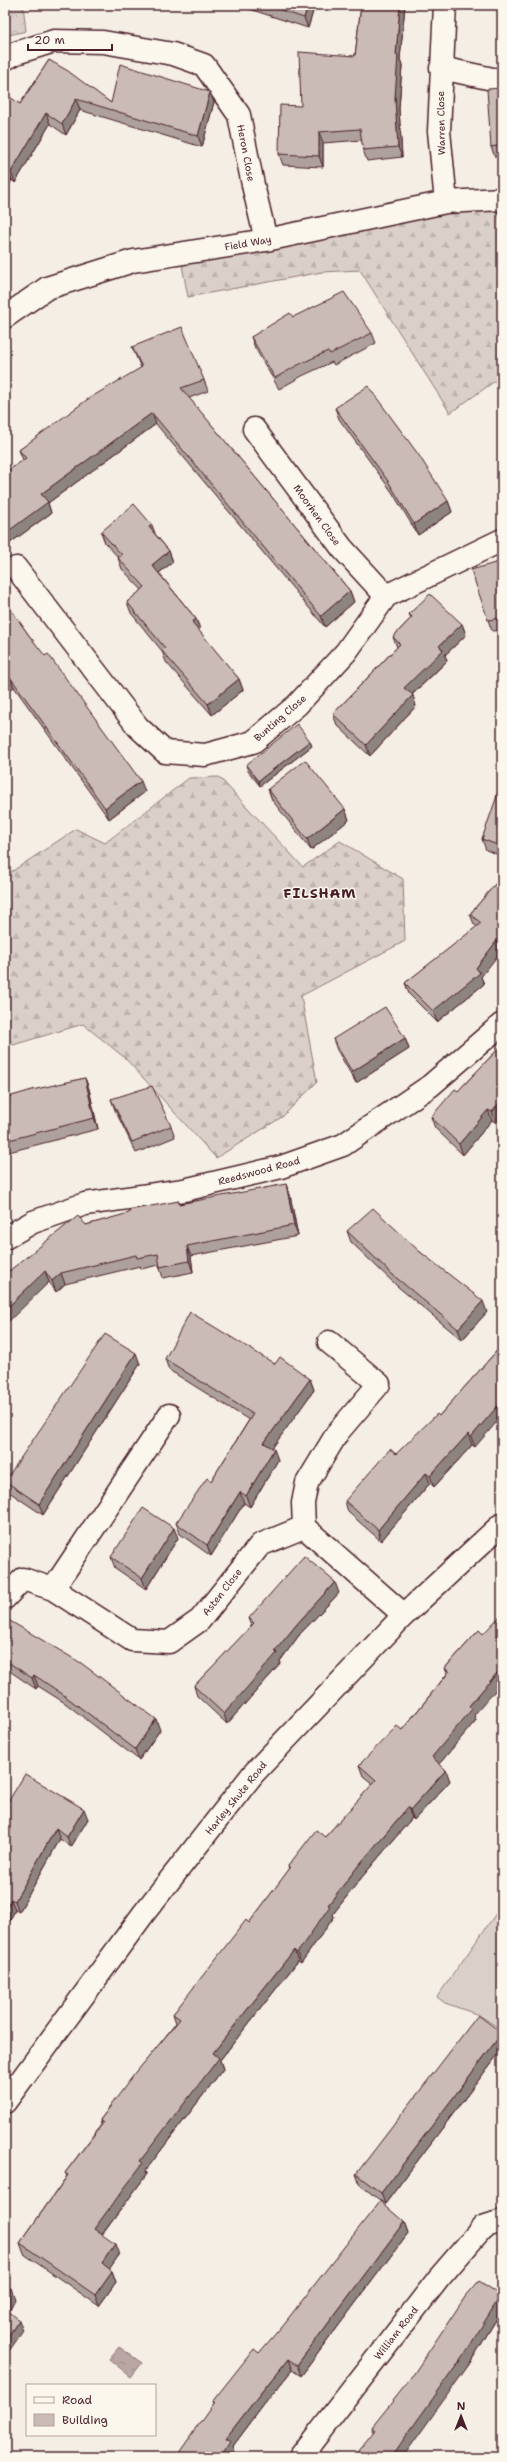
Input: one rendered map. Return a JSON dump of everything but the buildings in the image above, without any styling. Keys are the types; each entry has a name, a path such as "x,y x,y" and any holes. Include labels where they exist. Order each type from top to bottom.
{"street":[{"name":"Warren Close","path":"445,5 439,131 446,202"},
{"name":"Heron Close","path":"5,60 16,53 54,41 103,42 173,54 204,65 225,91 239,115 252,185 266,240"},
{"path":"441,68 502,81"},
{"name":"Field Way","path":"5,317 47,288 133,261 266,240 446,202 502,199"},
{"name":"Moorhen Close","path":"254,429 342,548 386,596"},
{"name":"Bunting Close","path":"16,568 138,727 165,752 205,755 253,742 297,705 346,652 386,596 502,540"},
{"name":"Reedswood Road","path":"5,1238 32,1222 85,1204 184,1190 281,1167 343,1145 430,1086 502,1024"},
{"path":"329,1342 379,1384 338,1432 307,1483 303,1503 304,1527 404,1615"},
{"path":"53,1589 169,1416"},
{"name":"Harley Shute Road","path":"5,2102 144,1913 253,1774 404,1615 502,1524"},
{"name":"Asten Close","path":"5,1598 23,1580 53,1589 132,1640 169,1642 200,1620 260,1546 304,1527"},
{"name":"William Road","path":"300,2457 439,2278 483,2227 502,2221"}],"green space":[{"path":"5,5 23,5 26,31 5,36"},
{"path":"461,208 502,213 502,376 450,413 360,270 322,272 188,297 181,260"},
{"path":"219,777 303,867 340,841 403,879 405,941 301,996 317,1082 282,1117 216,1158 125,1058 83,1024 13,1045 5,1032 5,876 76,829 105,843 189,778"},
{"path":"502,1905 502,2030 479,2015 445,2003 437,1997"}],"water":[{"path":"119,2347 142,2363 131,2377 109,2359"}],"district":[{"name":"FILSHAM","path":"320,893"}]}
